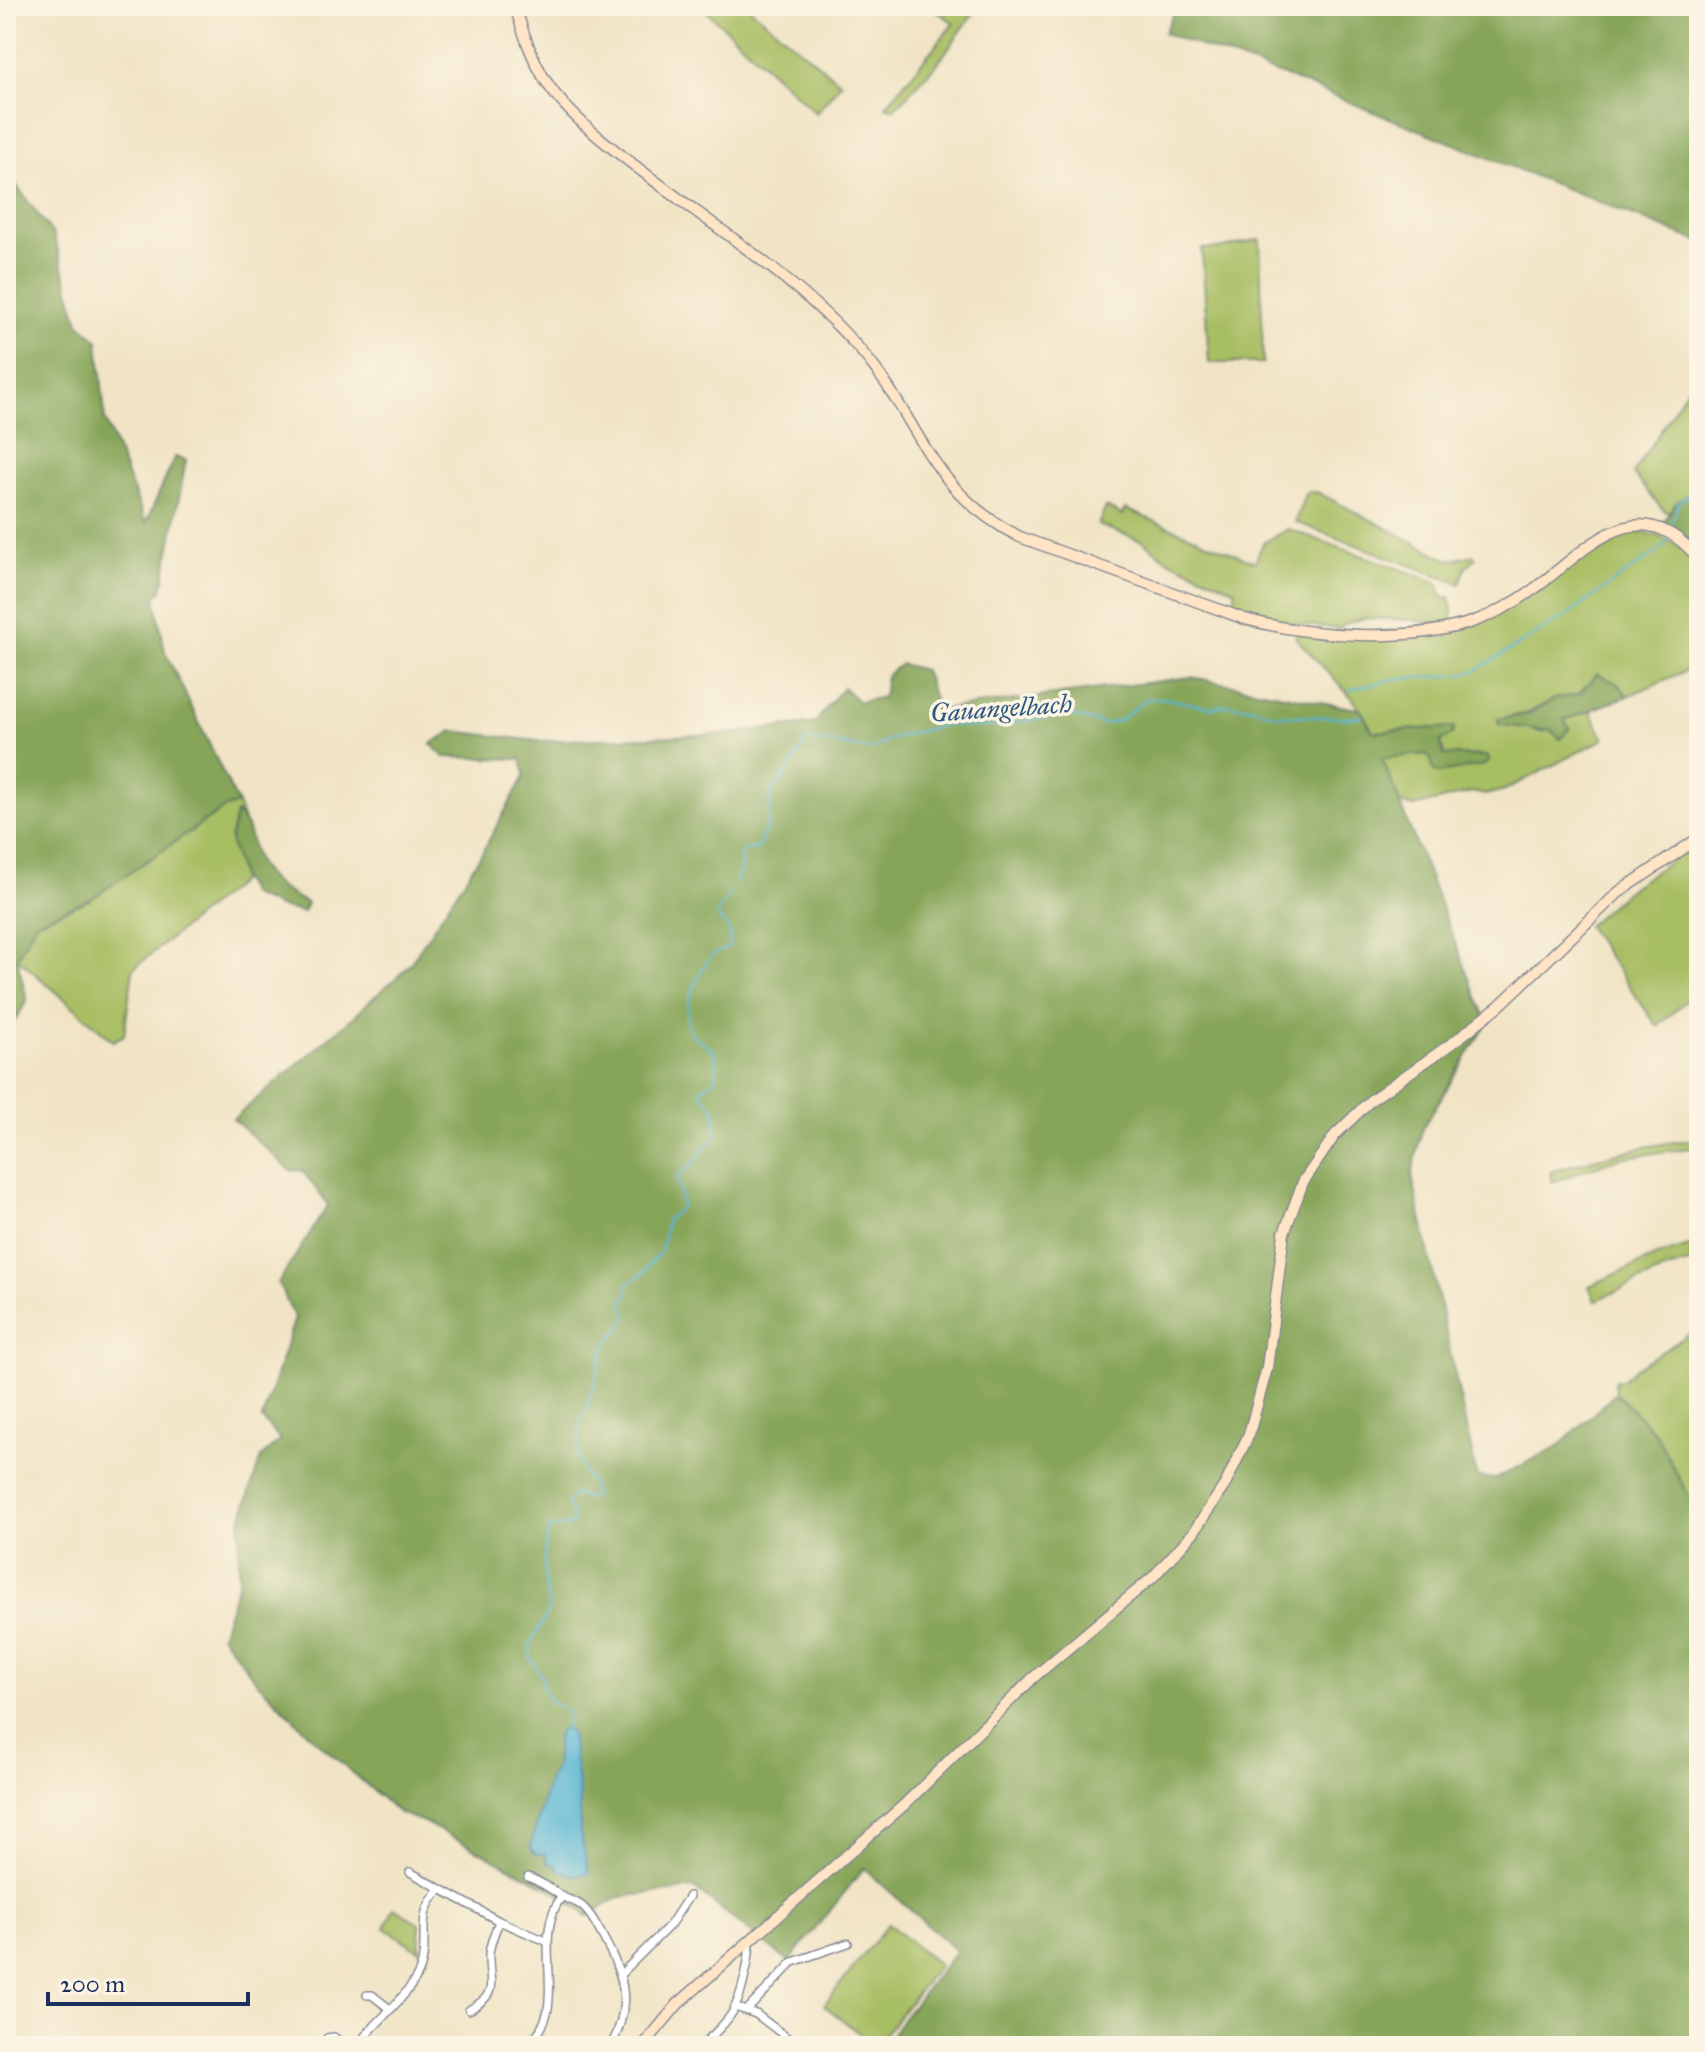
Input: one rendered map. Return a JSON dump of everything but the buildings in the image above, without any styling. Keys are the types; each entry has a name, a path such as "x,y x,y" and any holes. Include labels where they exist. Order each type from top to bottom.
{"main road":[{"path":"515,6 527,43 542,76 554,93 624,157 817,305 870,361 927,454 953,488 986,517 1020,537 1245,619 1285,628 1332,633 1430,630 1489,616 1527,594 1589,543 1622,528 1647,527 1662,531 1681,541 1699,559"},
{"path":"643,2046 678,2004 904,1805 1034,1677 1153,1577 1207,1514 1235,1467 1256,1413 1269,1351 1279,1254 1290,1212 1303,1182 1335,1135 1371,1100 1494,1010 1619,892 1699,838"}],"street":[{"path":"410,1872 439,1891 546,1941"},
{"path":"528,1877 577,1903 590,1915 613,1953 621,1974 624,2004 611,2046"},
{"path":"361,2046 365,2036 418,1975 425,1947 426,1905 439,1891"},
{"path":"525,2046 540,2031 549,2008 546,1941 553,1910 562,1896"},
{"path":"621,1974 677,1917 689,1896"},
{"path":"469,2010 483,2002 491,1991 489,1953 499,1921"},
{"path":"702,2046 724,2024 735,2007 749,1959 750,1939"},
{"path":"748,2009 793,1962 848,1943"},
{"path":"367,1995 372,1995 390,2009"},
{"path":"735,2007 748,2009 798,2046"},
{"path":"327,2038 334,2037 345,2046"}],"green space":[{"path":"701,6 747,6 841,83 816,113"},
{"path":"929,6 979,6 937,64 894,109 886,106 954,23"},
{"path":"1177,6 1699,6 1699,242 1287,77 1164,33"},
{"path":"6,172 53,234 79,323 98,341 105,419 146,523 175,457 186,460 162,591 155,597 165,652 238,804 223,809 91,899 36,922 17,958 27,1001 6,1034"},
{"path":"1260,239 1263,363 1209,363 1202,249 1224,248"},
{"path":"1699,370 1699,488 1676,503 1668,513 1633,474"},
{"path":"1699,488 1699,553 1686,540 1661,526 1676,503"},
{"path":"1306,492 1317,492 1442,557 1451,560 1474,555 1476,558 1466,567 1460,584 1295,522"},
{"path":"1106,507 1122,515 1125,509 1255,562 1263,543 1288,529 1434,581 1442,598 1450,597 1453,621 1432,624 1365,618 1339,629 1256,619 1231,609 1236,590 1168,560 1142,541 1098,525"},
{"path":"1633,532 1670,541 1699,566 1699,665 1628,696 1617,683 1570,698 1556,698 1528,713 1498,719 1500,725 1526,726 1539,732 1551,730 1564,720 1591,711 1604,739 1505,790 1485,795 1472,792 1414,807 1400,803 1382,758 1426,754 1434,771 1486,756 1445,755 1440,742 1453,733 1454,727 1373,732 1353,699 1295,637 1298,634 1465,628 1597,545 1612,537"},
{"path":"901,664 924,670 938,710 1191,677 1361,710 1373,732 1454,727 1453,733 1440,742 1444,755 1489,758 1484,765 1439,773 1434,771 1426,754 1382,758 1487,1023 1422,1129 1412,1176 1477,1477 1496,1479 1560,1445 1616,1393 1655,1433 1699,1515 1699,2046 885,2046 956,1951 864,1868 789,1962 694,1888 620,1897 587,1916 554,1891 424,1822 399,1813 312,1737 258,1683 221,1635 238,1583 240,1523 261,1457 280,1440 262,1419 295,1318 278,1283 328,1205 302,1170 291,1171 233,1119 357,1014 410,964 482,853 525,775 521,759 444,757 431,744 453,731 539,741 729,734 815,723 843,687 859,702 883,697 886,676"},
{"path":"1597,674 1617,683 1628,696 1564,720 1570,728 1560,739 1551,730 1499,725 1498,719 1528,714 1556,698 1579,694"},
{"path":"238,804 243,818 237,813 230,840 242,880 133,969 124,1035 113,1041 17,958 36,922 89,900 223,809"},
{"path":"236,813 245,823 263,871 280,887 307,903 303,912 279,907 251,895 242,880 230,840"},
{"path":"1699,842 1699,990 1657,1026 1587,926 1633,886"},
{"path":"1699,1139 1699,1147 1619,1158 1552,1182 1550,1172 1587,1161 1642,1147"},
{"path":"1699,1243 1699,1260 1667,1269 1595,1301 1589,1286 1657,1256"},
{"path":"1699,1328 1698,1516 1655,1433 1616,1393 1615,1380 1623,1380 1636,1368"},
{"path":"394,1908 419,1923 420,1951 385,1928"},
{"path":"888,1924 939,1965 875,2046 824,2005"}],"water":[{"path":"565,1726 571,1733 580,1798 580,1832 589,1874 574,1875 557,1869 557,1866 548,1863 545,1854 535,1854 530,1848 549,1779 555,1769 558,1733"}],"waterway":[{"name":"Gauangelbach","path":"1670,529 1678,503 1699,486"},
{"name":"Gauangelbach","path":"1349,690 1394,679 1461,675 1475,671 1569,614 1664,547 1667,539"},
{"name":"Gauangelbach","path":"736,883 741,867 740,853 757,849 767,827 771,792 807,739 872,750 890,739 944,725 985,727 1068,715 1104,724 1119,721 1146,699 1164,698 1211,708 1227,705 1250,707 1276,715 1362,716"},
{"name":"Gauangelbach","path":"565,1729 569,1718 550,1700 543,1688 542,1677 530,1657 530,1644 549,1611 544,1569 546,1539 549,1528 571,1525 573,1518 567,1503 574,1494 594,1496 592,1483 578,1455 580,1420 586,1411 606,1344 625,1322 627,1315 622,1301 627,1296 628,1283 641,1275 661,1251 667,1220 682,1206 677,1175 691,1166 716,1138 715,1111 701,1092 715,1079 715,1055 711,1048 692,1035 687,1018 702,969 714,954 730,943 729,929 717,913 730,894"}]}
